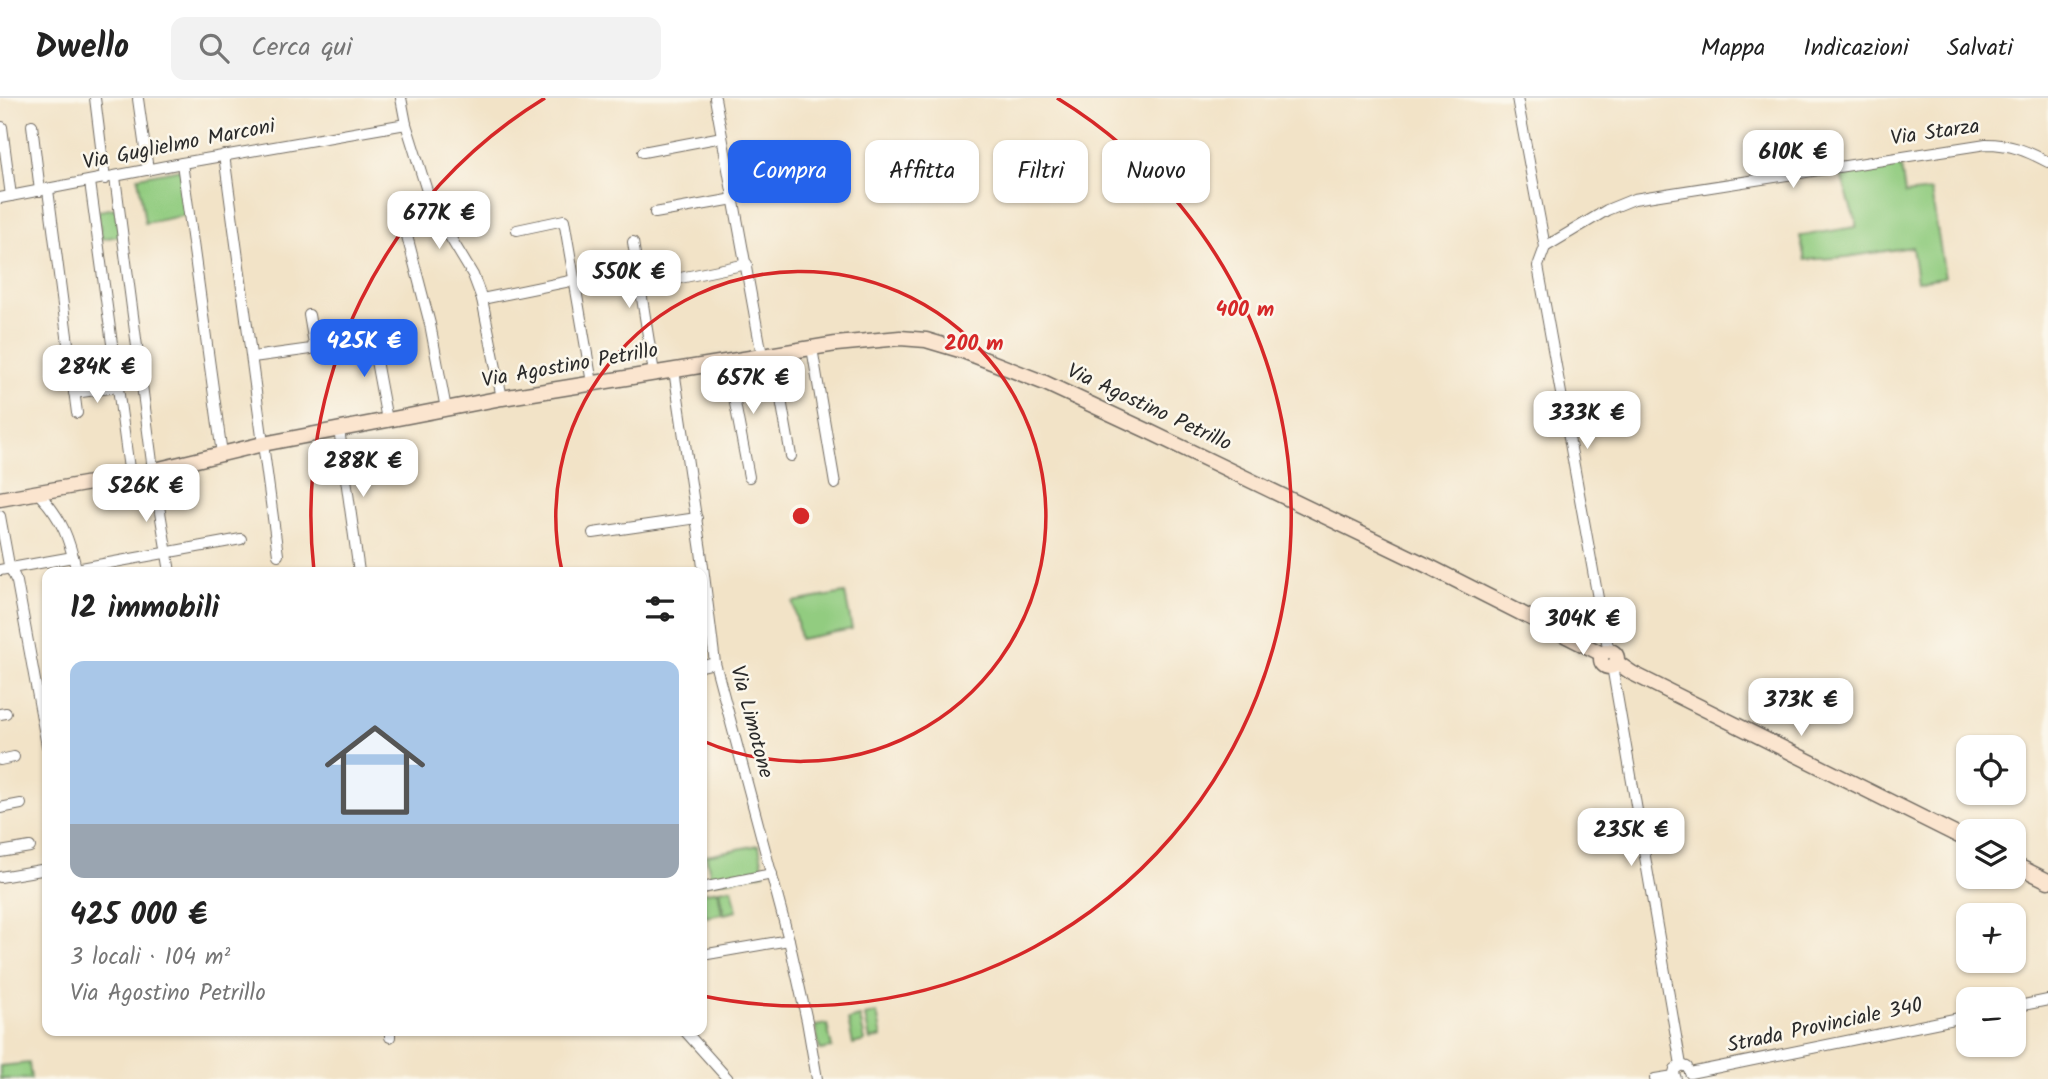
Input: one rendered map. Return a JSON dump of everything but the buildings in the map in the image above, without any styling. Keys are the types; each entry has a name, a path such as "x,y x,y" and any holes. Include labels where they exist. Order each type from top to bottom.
{"street":[{"path":"94,98 110,178 169,567"},
{"path":"401,98 406,124 432,207 473,275 482,299 502,398"},
{"path":"715,98 728,168"},
{"path":"1517,98 1545,247 1538,266 1601,615 1606,656 1686,1073"},
{"path":"138,99 148,170"},
{"name":"Via Guglielmo Marconi","path":"6,197 224,155 406,124"},
{"path":"32,125 77,413"},
{"path":"2,127 6,197"},
{"path":"643,152 722,137"},
{"name":"Via Starza","path":"1545,247 1607,210 1634,200 1986,144 2006,144 2048,162"},
{"path":"224,155 278,555"},
{"path":"182,163 222,454"},
{"path":"90,182 130,476"},
{"path":"655,213 728,200"},
{"path":"735,203 791,456"},
{"path":"517,230 564,220 592,383"},
{"path":"406,232 430,324 446,409"},
{"path":"633,242 654,373"},
{"path":"666,281 747,264"},
{"path":"482,299 575,280"},
{"path":"253,357 311,349 314,344 309,315"},
{"path":"371,334 387,419"},
{"name":"Via Agostino Petrillo","path":"0,499 130,476 263,443 502,398 768,354 900,338 926,340 1045,383 1257,482 1956,835"},
{"path":"812,348 835,484"},
{"path":"727,361 749,477"},
{"name":"Via Limotone","path":"674,370 697,519 701,567"},
{"path":"74,393 117,387"},
{"path":"339,429 358,567"},
{"path":"38,493 60,518 76,567"},
{"path":"0,516 5,569 17,582 42,719"},
{"path":"593,533 697,519"},
{"path":"96,567 241,539"},
{"path":"49,567 73,558"},
{"path":"5,569 42,567"},
{"name":"Via Limotone","path":"707,615 723,700 789,940 817,1079"},
{"path":"707,665 715,663"},
{"path":"0,760 14,757"},
{"path":"0,808 21,804"},
{"path":"0,852 30,847"},
{"path":"0,877 42,870"},
{"path":"2026,870 2048,881"},
{"path":"707,887 772,874"},
{"path":"707,954 789,940"},
{"path":"2026,1005 2048,1000"},
{"name":"Strada Provinciale 340","path":"1686,1073 1956,1019"},
{"path":"689,1036 727,1079"},
{"path":"1654,1079 1675,1077 1675,1069 1686,1073"}],"green space":[{"path":"1901,166 1905,194 1931,191 1945,277 1917,281 1912,247 1805,260 1800,236 1856,227 1856,219 1841,175"},
{"path":"181,169 187,215 145,223 138,177"},
{"path":"116,208 120,236 101,239 98,211"},
{"path":"845,593 852,629 800,639 793,602"},
{"path":"759,845 764,873 712,883 707,855"},
{"path":"732,888 737,911 724,914 719,890"},
{"path":"718,890 722,914 707,917 707,892"},
{"path":"877,1013 882,1037 870,1040 865,1016"},
{"path":"860,1017 865,1041 853,1044 848,1020"},
{"path":"827,1024 832,1048 820,1050 815,1026"},
{"path":"29,1063 31,1079 0,1079 0,1066"}]}
